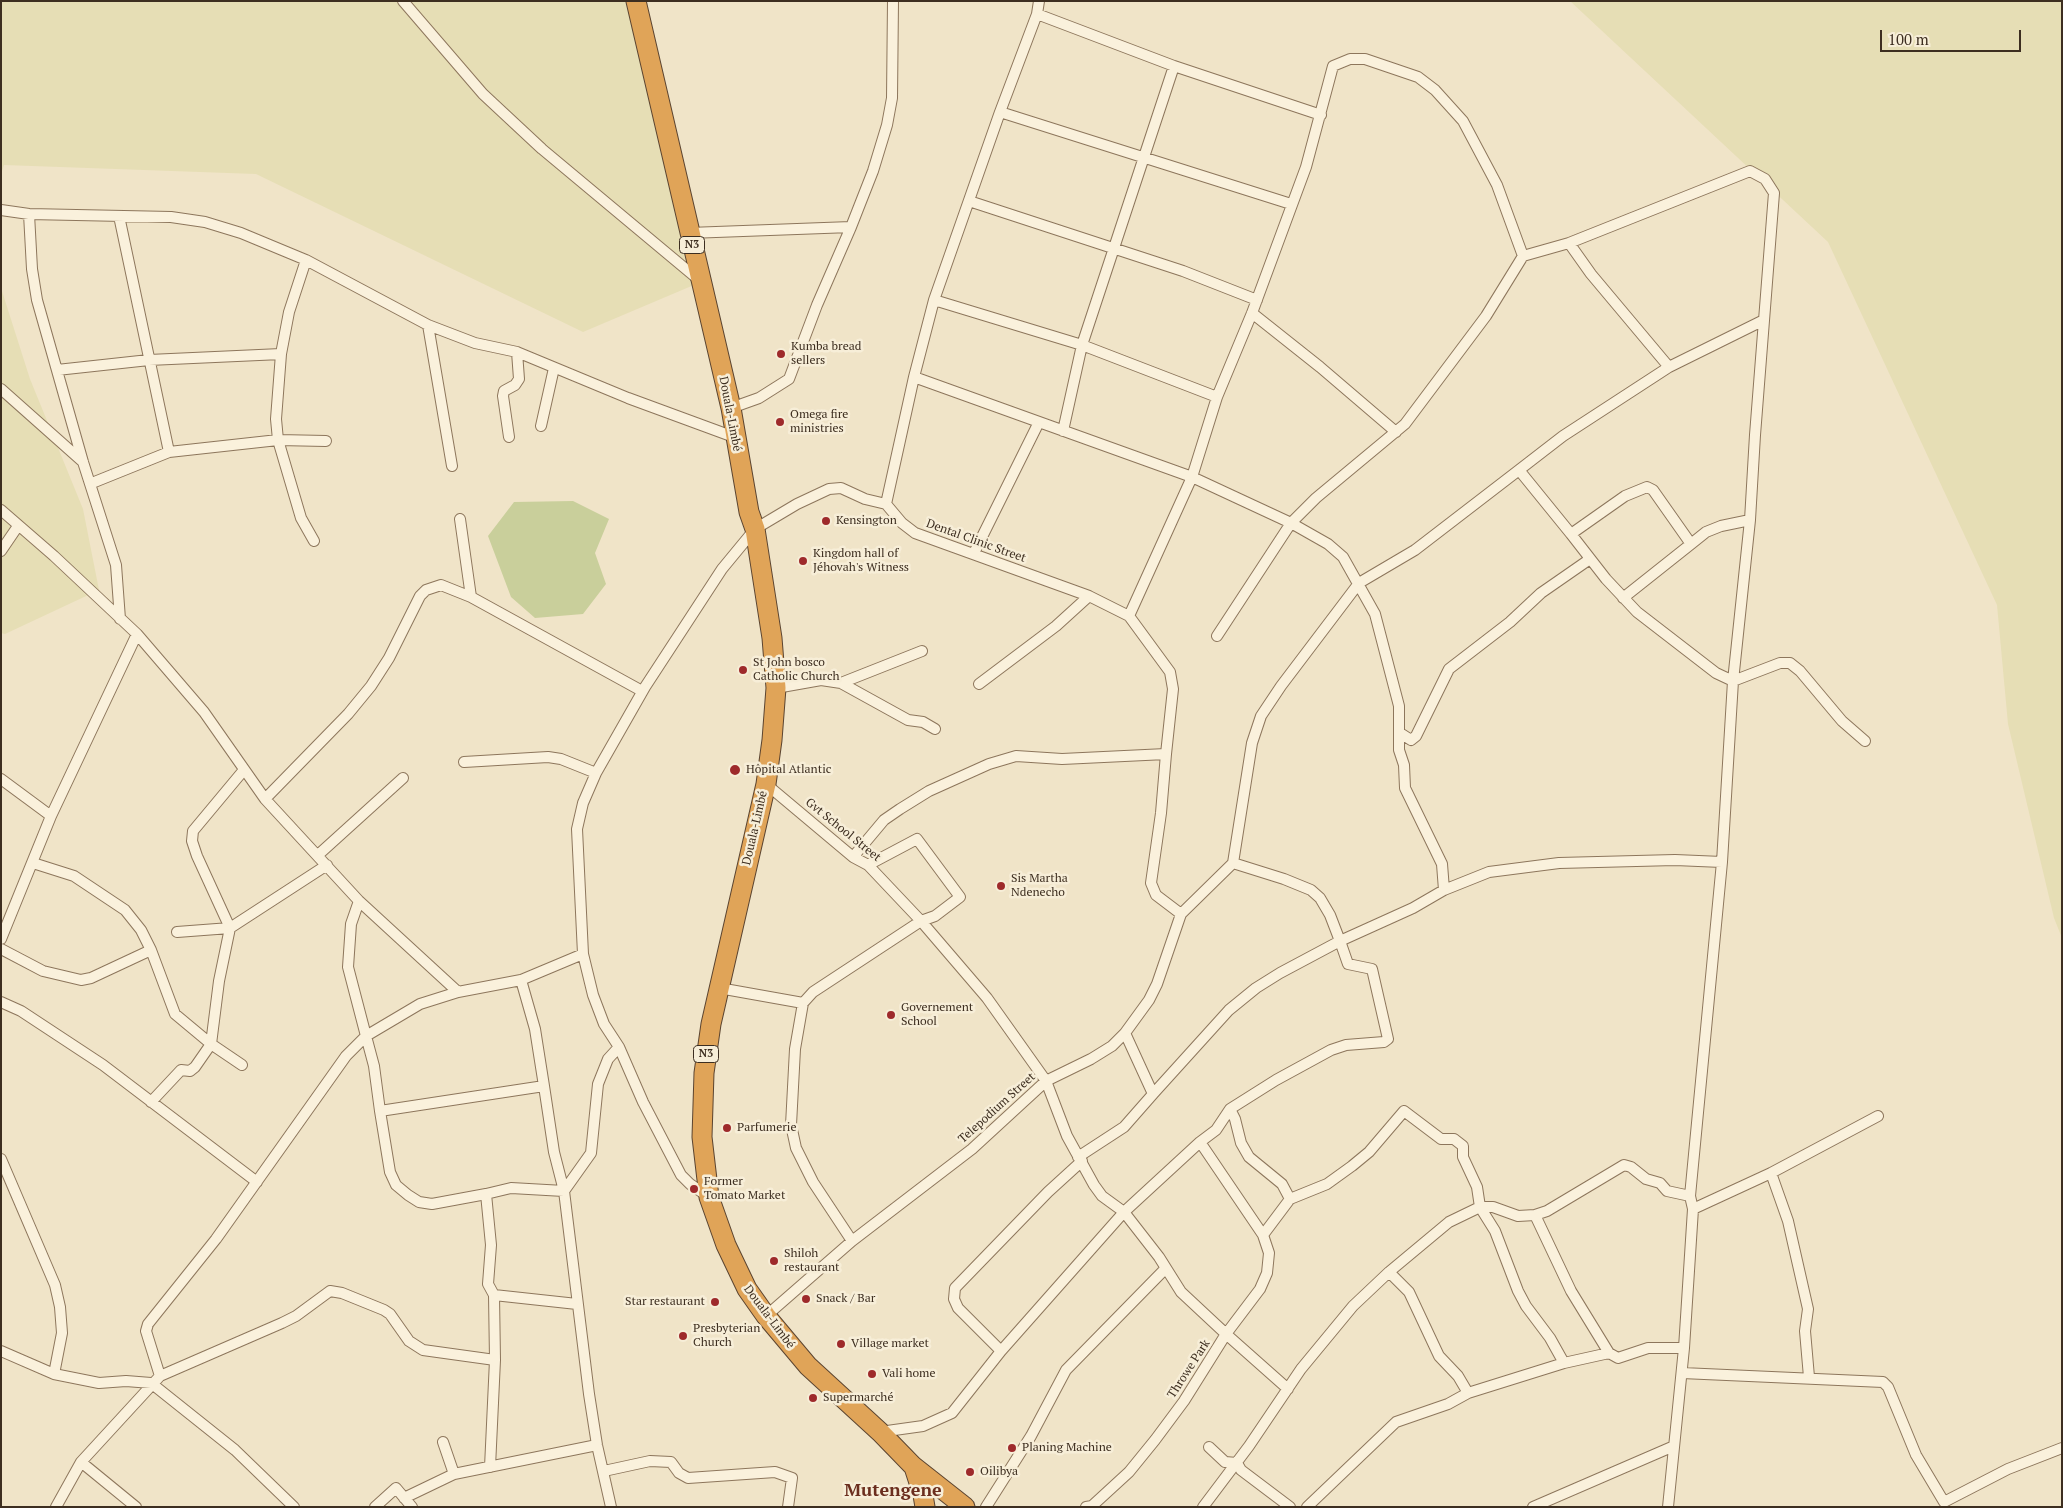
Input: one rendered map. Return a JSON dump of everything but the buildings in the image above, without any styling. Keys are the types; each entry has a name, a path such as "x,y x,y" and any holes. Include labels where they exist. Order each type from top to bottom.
{"highway":[{"name":"Douala-Limbé","path":"636,1 731,408 734,436 752,520 772,638 776,688 766,784 718,988 704,1073 702,1137 709,1197 726,1245 746,1289 766,1316 808,1366 880,1432 913,1466 953,1501"},
{"path":"913,1466 925,1507"},
{"path":"932,1507 953,1501"}],"street":[{"path":"403,1 490,100 542,149 701,282"},
{"path":"731,408 759,398 789,379 817,305 851,226 873,170 887,125 892,98 893,1"},
{"path":"709,1197 690,1184 681,1175 643,1102 619,1047 604,1024 593,995 583,954 577,829 583,803 596,773 642,691 752,520 797,504 829,489 841,488 865,499 886,504 914,377 934,300 1000,112 1037,14 1039,1"},
{"path":"1037,14 1174,66 1321,116"},
{"path":"1181,914 1156,895 1151,883 1161,813 1173,689 1170,672 1129,616 1192,477 1217,397 1252,313 1306,167 1333,66 1350,59 1365,59 1418,77 1435,90 1463,121 1497,185 1523,256"},
{"path":"1063,431 1082,345 1174,66"},
{"path":"1000,112 1143,159 1291,204"},
{"path":"1217,636 1291,524 1316,498 1396,432 1464,348 1523,256 1569,243 1750,171 1765,179 1774,193 1754,434 1750,520 1733,681 1722,862 1690,1196 1693,1209 1684,1348 1668,1507"},
{"path":"968,201 1183,271 1257,300"},
{"path":"1,210 29,214 171,218 205,222 241,233 306,260 428,326 475,343 517,352 628,398 734,436"},
{"path":"29,214 32,268 37,300 83,462 92,483 116,565 120,619"},
{"path":"119,216 169,452"},
{"path":"689,233 851,226"},
{"path":"1569,243 1591,274 1669,367"},
{"path":"306,260 289,312 281,354 276,419 278,440 301,518 314,542"},
{"path":"934,300 1082,345 1217,397"},
{"path":"1252,313 1320,367 1396,432"},
{"path":"1046,1080 1091,1059 1112,1046 1125,1033 1149,1000 1158,984 1181,914 1233,863 1252,743 1261,716 1281,686 1358,583 1415,550 1563,436 1669,367 1764,320"},
{"path":"428,326 452,466"},
{"path":"509,437 503,396 504,391 516,385 519,379 517,352"},
{"path":"57,370 149,360 281,354"},
{"path":"541,426 554,368"},
{"path":"914,377 1192,477 1291,524 1337,550 1375,614 1399,706 1399,750 1404,765 1405,788 1442,864 1444,890"},
{"path":"1,389 83,462"},
{"path":"974,553 1039,422"},
{"path":"92,483 169,452 278,440 326,441"},
{"path":"1519,470 1622,598 1689,652 1716,673 1733,681 1780,663 1790,663 1800,671 1842,721 1865,741"},
{"path":"1571,534 1625,496 1647,487 1653,490 1691,544"},
{"name":"Dental Clinic Street","path":"886,504 902,523 915,533 1089,596 1129,616"},
{"path":"1,510 54,556 137,634 204,712 243,771 265,800 328,865 359,901 458,992"},
{"path":"460,519 471,597"},
{"path":"1622,598 1706,532 1721,526 1750,520"},
{"path":"1,551 18,526"},
{"path":"1400,733 1411,740 1416,736 1449,669 1510,622 1541,593 1590,559"},
{"path":"265,800 348,714 371,686 389,658 420,596 426,590 441,585 471,597 642,691"},
{"path":"980,684 1056,626 1089,596"},
{"path":"1,939 51,816 137,634"},
{"path":"841,683 922,651"},
{"path":"776,688 821,680 841,683 908,720 923,722 935,729"},
{"path":"853,857 884,820 900,809 929,791 989,764 1016,756 1062,759 1166,754"},
{"path":"464,762 548,757 561,758 596,773"},
{"path":"151,1102 181,1070 190,1071 196,1067 211,1044 219,981 230,928 197,856 192,842 193,831 243,771"},
{"path":"318,855 403,778"},
{"path":"1,779 51,816"},
{"name":"Gvt School Street","path":"766,784 853,857 868,865 987,998 1046,1080"},
{"path":"852,1241 813,1182 796,1148 791,1125 795,1049 803,1003 813,992 921,922 935,916 960,897 919,840 911,841 868,865"},
{"path":"1001,1351 958,1308 954,1299 954,1288 1080,1159 1124,1127 1229,1010 1272,978 1340,940 1413,908 1444,890 1489,872 1552,863 1619,860 1722,862"},
{"path":"32,863 74,876 125,910 141,930 151,950 175,1014 211,1044 242,1065"},
{"path":"880,1432 924,1426 952,1413 1001,1351 1124,1212 1200,1142 1216,1130 1230,1110 1276,1080 1331,1050 1346,1045 1384,1042 1388,1039 1372,969 1348,964 1330,915 1320,898 1311,890 1284,879 1233,863"},
{"path":"177,932 230,928 328,865"},
{"path":"359,901 351,924 348,967 374,1066 390,1172 396,1185 419,1202 432,1204 511,1188 564,1191"},
{"path":"1,949 43,971 81,980 91,978 151,950"},
{"path":"160,1376 146,1331 148,1324 216,1239 346,1056 366,1036 420,1004 458,992 521,980 583,954"},
{"path":"521,980 535,1029 554,1152 564,1191 577,1304 597,1445 611,1507"},
{"path":"718,988 803,1003"},
{"path":"1,1002 21,1011 103,1065 257,1182"},
{"path":"1125,1033 1152,1094"},
{"path":"564,1191 591,1153 598,1084 606,1064 619,1047"},
{"name":"Telepodium Street","path":"766,1316 852,1241 972,1149 1046,1080 1080,1159 1102,1196 1124,1212"},
{"path":"380,1111 544,1086"},
{"path":"1230,1110 1249,1157 1282,1184 1290,1198"},
{"path":"1263,1235 1290,1198 1327,1184 1357,1162 1404,1111 1441,1138 1454,1139 1463,1146 1464,1157 1477,1187 1480,1207 1495,1232 1522,1298 1550,1338 1564,1363"},
{"path":"1693,1209 1771,1173 1878,1116"},
{"path":"1200,1142 1263,1235 1269,1253 1267,1272 1260,1289 1226,1334 1288,1389"},
{"path":"1,1159 55,1285 60,1307 62,1333 54,1374"},
{"path":"1203,1507 1237,1463 1301,1369 1353,1306 1389,1272 1449,1222 1480,1207 1493,1207 1518,1216 1535,1215 1547,1211 1624,1165 1631,1167 1646,1179 1660,1183 1667,1191 1690,1196"},
{"path":"1771,1173 1788,1221 1808,1309 1805,1331 1809,1377"},
{"path":"486,1194 490,1245 488,1284 494,1295 495,1360 490,1467"},
{"name":"Throwe Park","path":"1086,1507 1092,1506 1129,1472 1184,1401 1226,1334 1181,1292 1166,1268 1124,1212"},
{"path":"1535,1215 1571,1291 1609,1353 1618,1358 1648,1348 1684,1348"},
{"path":"986,1507 1031,1436 1066,1370 1166,1268"},
{"path":"1389,1272 1409,1292 1439,1356 1458,1376 1468,1393"},
{"path":"56,1507 81,1462 127,1413 151,1383 160,1376 296,1316 330,1292 336,1291 384,1310 390,1314 409,1341 422,1350 495,1360"},
{"path":"494,1295 577,1304"},
{"path":"1,1351 54,1374 99,1384 126,1381 151,1383 235,1450 294,1507"},
{"path":"1307,1507 1396,1422 1448,1404 1468,1393 1564,1363 1609,1353"},
{"path":"1682,1372 1876,1380 1888,1387 1916,1455 1945,1504 2008,1470 2062,1448"},
{"path":"443,1442 454,1474"},
{"path":"404,1498 454,1474 597,1445"},
{"path":"1209,1446 1225,1462 1237,1463"},
{"path":"1533,1507 1674,1446"},
{"path":"604,1471 650,1461 671,1462 680,1473 688,1478 775,1472 792,1478 788,1507"},
{"path":"81,1462 136,1507"},
{"path":"1237,1463 1241,1470 1283,1505"},
{"path":"375,1507 396,1488 412,1507"}],"shaded area":[{"path":"1,1 636,1 701,282 583,332 256,174 4,165 1,174"},
{"path":"1570,1 2062,1 2062,938 2054,918 2008,724 1997,605 1828,242"},
{"path":"1,288 30,379 83,509 99,590 5,634 1,633"}],"green space":[{"path":"573,501 609,519 595,553 606,584 583,614 535,618 511,597 488,536 514,502"}],"place":[{"name":"Kumba bread sellers","path":"781,354"},
{"name":"Omega fire ministries","path":"780,422"},
{"name":"Kensington","path":"826,521"},
{"name":"Kingdom hall of Jéhovah's Witness","path":"803,561"},
{"name":"St John bosco Catholic Church","path":"743,670"},
{"name":"Hôpital Atlantic","path":"735,770"},
{"name":"Sis Martha Ndenecho","path":"1001,886"},
{"name":"Governement School","path":"891,1015"},
{"name":"Parfumerie","path":"727,1128"},
{"name":"Former Tomato Market","path":"694,1189"},
{"name":"Shiloh restaurant","path":"774,1261"},
{"name":"Snack / Bar","path":"806,1299"},
{"name":"Star restaurant","path":"715,1302"},
{"name":"Presbyterian Church","path":"683,1336"},
{"name":"Village market","path":"841,1344"},
{"name":"Vali home","path":"872,1374"},
{"name":"Supermarché","path":"813,1398"},
{"name":"Planing Machine","path":"1012,1448"},
{"name":"Oilibya","path":"970,1472"}],"district":[{"name":"Mutengene","path":"893,1491"}]}
